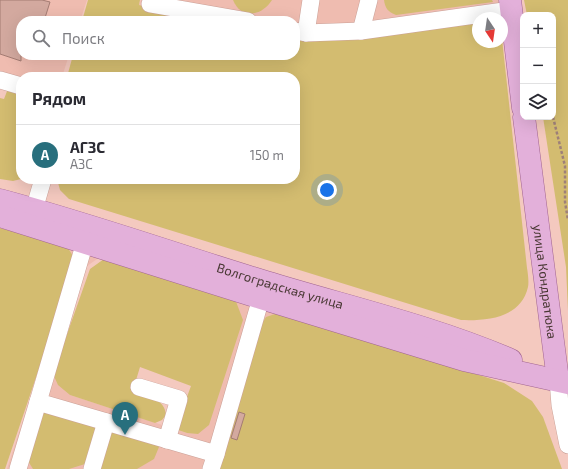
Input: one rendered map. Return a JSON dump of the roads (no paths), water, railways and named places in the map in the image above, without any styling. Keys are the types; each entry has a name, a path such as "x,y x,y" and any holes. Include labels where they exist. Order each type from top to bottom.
{"main road":[{"path":"510,5 520,84"},
{"name":"улица Кондратюка","path":"524,120 563,382"},
{"name":"Волгоградская улица","path":"0,200 85,242 464,360 563,382"},
{"name":"Волгоградская улица","path":"0,216 32,216 469,342 563,382"}],"street":[{"path":"311,0 301,32 361,31 510,5"},
{"path":"361,31 369,0"},
{"path":"150,4 202,6 233,16"},
{"path":"0,80 16,85"},
{"path":"32,216 42,184"},
{"path":"18,469 85,242"},
{"path":"38,402 167,440 213,461 261,298"},
{"name":"улица Кондратюка","path":"563,382 560,405 568,445"},
{"path":"139,387 180,399 167,440"},
{"path":"92,469 106,422"}],"place":[{"name":"АГЗС","path":"125,435"}]}
